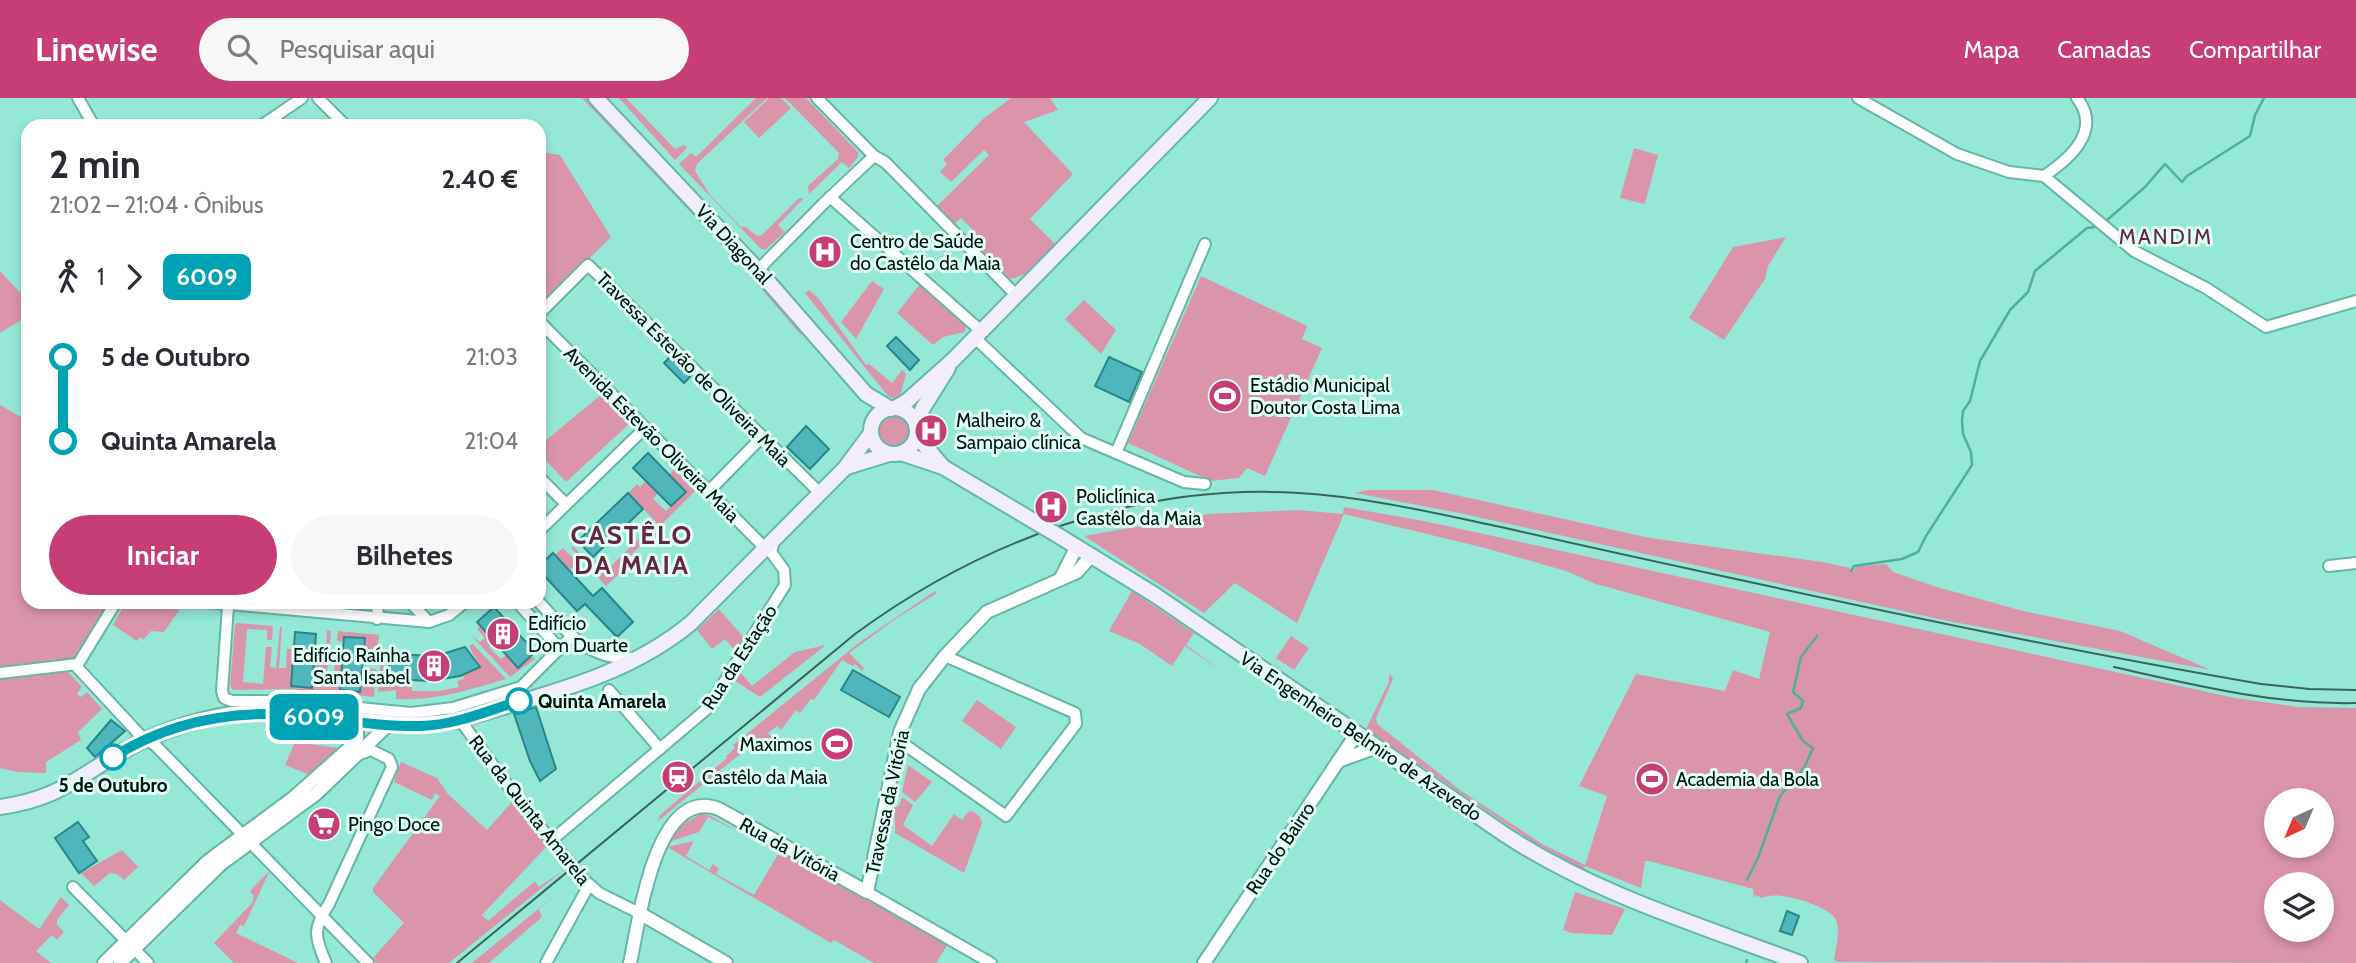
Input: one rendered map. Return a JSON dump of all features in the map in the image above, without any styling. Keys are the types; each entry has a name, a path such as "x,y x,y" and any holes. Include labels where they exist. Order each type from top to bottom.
{"main road":[{"name":"Via Diagonal","path":"596,98 758,270 866,394 893,409"},
{"path":"0,807 47,798 146,739 179,727 228,715 277,714 421,726 460,720 611,672 643,657 691,623 845,468 879,414 907,401 953,360 1210,98"},
{"path":"845,468 912,447 917,430 953,360"},
{"name":"Via Diagonal","path":"866,394 872,428"},
{"path":"893,409 908,413 917,430"},
{"path":"872,428 878,448 895,454"},
{"name":"Via Engenheiro Belmiro de Azevedo","path":"917,430 943,467"},
{"name":"Via Engenheiro Belmiro de Azevedo","path":"895,454 943,467 1092,555 1529,850 1620,896 1800,963"}],"street":[{"path":"78,98 90,119"},
{"path":"271,119 302,98"},
{"path":"318,98 339,119"},
{"path":"817,98 874,156 885,162 1015,295"},
{"path":"1858,98 1956,154 2009,172 2044,176 2134,251 2206,288 2266,327 2356,301"},
{"path":"2044,176 2084,139 2087,114 2077,98"},
{"path":"758,270 874,156"},
{"path":"830,197 977,334 1081,438 1184,482 1205,484"},
{"path":"1116,453 1205,244"},
{"name":"Travessa Estevão de Oliveira Maia","path":"546,307 588,265 820,493"},
{"name":"Avenida Estevão Oliveira Maia","path":"546,328 709,491 770,544"},
{"path":"546,523 645,428"},
{"path":"709,491 762,437"},
{"path":"546,484 566,504"},
{"name":"Rua da Estação","path":"552,840 708,708 785,585 784,570 771,552 770,544"},
{"path":"1061,578 1077,546"},
{"name":"Travessa da Vitória","path":"867,892 898,740 919,689 944,656 987,612 1083,569 1092,555"},
{"path":"2329,566 2356,563"},
{"path":"0,673 75,665 84,656 112,609"},
{"path":"228,609 222,691 224,698 232,701 287,701 391,711 434,711 469,704 521,687 571,637"},
{"path":"265,609 429,622 449,615 456,609"},
{"path":"377,618 378,609"},
{"path":"417,609 429,622"},
{"path":"523,609 560,649"},
{"path":"545,609 585,648 606,657 643,657"},
{"path":"898,740 1006,816 1075,726 1077,716 944,656"},
{"path":"75,665 139,735 214,804 368,963"},
{"path":"609,690 660,749"},
{"name":"Rua da Quinta Amarela","path":"460,720 589,885 599,893 641,914"},
{"path":"104,963 130,945 354,744 357,739 357,722"},
{"path":"247,840 316,794 390,724"},
{"name":"Rua do Bairro","path":"1204,963 1357,733"},
{"path":"1338,761 1377,747"},
{"path":"326,963 316,933 321,915 329,904 391,769 390,760 371,750 360,754"},
{"name":"Rua da Vitória","path":"641,914 664,835 681,816 703,806 719,809 991,963"},
{"path":"546,963 589,885"},
{"path":"73,887 148,963"},
{"path":"630,963 641,914 726,963"},
{"path":"120,963 130,945"}],"shaded area":[{"path":"582,98 587,98 804,331 801,335 739,263"},
{"path":"619,98 626,98 675,149 684,145 687,148 675,160"},
{"path":"756,98 767,98 697,164 695,171 710,195 741,227 746,227 757,236 762,235 799,198 804,198 778,225 785,232 765,250 761,249 679,164 691,153 696,157"},
{"path":"769,98 781,98 791,108 759,138 744,122"},
{"path":"785,98 806,98 858,152 858,157 849,168 842,162 809,194 808,186 838,159 839,153"},
{"path":"1011,98 1050,98 1058,110 1024,122 1073,174 1030,219 1055,244 1025,274 1012,279 1005,276 967,239 974,231 961,218 953,225 936,207 989,155 984,150 951,182 940,172 947,164 943,160 983,119"},
{"path":"1634,148 1658,155 1645,204 1620,198"},
{"path":"546,154 560,155 611,237 546,301"},
{"path":"1786,237 1768,266 1765,279 1724,340 1689,318 1733,247"},
{"path":"0,271 21,294 21,320 0,333"},
{"name":"Estádio Municipal Doutor Costa Lima","path":"1201,276 1307,326 1302,339 1322,348 1265,476 1247,468 1239,478 1209,481 1205,484 1200,476 1128,443"},
{"path":"872,281 884,289 856,339 841,322"},
{"path":"920,284 966,325 965,332 943,337 933,345 897,313"},
{"path":"809,290 818,298 866,365 869,364 892,383 902,370 906,374 900,397 888,396 805,293"},
{"path":"1084,300 1116,330 1101,354 1065,319"},
{"path":"602,394 628,422 628,425 566,482 546,461 546,440"},
{"path":"0,405 21,417 21,609 109,609 79,657 59,662 0,668"},
{"path":"894,414 906,419 911,431 906,443 894,448 882,443 877,431 882,419"},
{"path":"674,470 695,491 626,560 628,566 606,586 582,560 570,570 555,555 563,548 575,560 579,557 571,548 573,546 591,564 596,560 607,570 656,522 628,493 637,484 640,487 646,481 658,493 653,499 666,511 686,492 669,475"},
{"path":"1368,490 1433,490 1650,538 1822,562 1850,568 1852,572 1857,566 1886,564 1893,572 1937,587 2023,611 2120,631 2211,670 1948,621 1464,514 1355,493"},
{"path":"1344,507 1424,521 2235,698 2298,707 2356,708 2356,963 1837,962 1834,960 1838,938 1835,918 1822,908 1800,900 1778,896 1762,898 1755,895 1754,898 1753,889 1649,861 1645,861 1641,888 1585,866 1583,870 1527,838 1366,729 1388,684 1390,673 1393,679 1376,718 1377,724 1460,790 1544,845 1585,865 1607,796 1579,786 1636,674 1725,691 1733,670 1759,679 1770,632 1596,584 1566,571 1485,548 1344,514 1297,623 1235,583 1204,613 1084,536 1208,514 1299,510 1343,514"},
{"path":"935,591 937,593 849,653 864,668 862,671 855,664 853,666 842,660 814,700 811,699 800,713 796,710 781,730 777,726 768,733 773,739 768,746 772,751 755,742 658,821 660,815 727,758 735,748 733,745 860,642"},
{"path":"1132,591 1194,633 1186,645 1223,672 1185,646 1172,666 1140,644 1109,631"},
{"path":"122,609 180,609 164,632 151,631 143,640 140,637 137,641 113,625"},
{"path":"719,609 745,639 737,653 725,639 712,649 697,630"},
{"path":"237,623 273,626 272,640 267,640 267,630 247,629 243,682 263,684 266,647 272,647 270,667 276,668 282,627 279,668 286,668 287,649 294,649 291,686 312,688 314,664 325,664 327,630 331,631 327,672 334,673 336,653 343,654 340,690 360,692 362,668 376,669 374,697 291,689 233,690 230,686"},
{"path":"480,626 494,642 489,647 501,659 506,655 518,667 531,656 535,659 510,677 471,635 480,642 485,638 477,629"},
{"path":"338,631 379,635 376,664 363,663 364,638 345,637 344,642 337,641"},
{"path":"1291,636 1309,648 1294,670 1276,658"},
{"path":"473,644 506,679 452,694 424,698 396,699 396,690 378,692 381,656 384,656 383,680 406,680 406,684 412,685 412,691 439,691 459,687 457,681 464,679 463,675 480,667 469,646"},
{"path":"826,645 760,697 735,681 740,672 752,686 795,652"},
{"path":"67,671 82,687 77,694 81,697 87,692 102,709 78,732 81,740 46,762 46,773 0,768 0,676"},
{"path":"977,700 1016,727 1001,749 962,721"},
{"path":"295,742 339,748 310,775 285,765"},
{"path":"401,762 437,778 448,794 487,830 512,802 547,846 482,915 488,921 535,881 539,887 565,869 449,963 376,963 372,959 404,923 373,892 373,888 440,796 435,793 432,800 394,782"},
{"path":"908,765 932,782 915,802 902,792"},
{"path":"902,797 913,805 903,825 932,846 954,814 962,820 972,811 980,817 982,823 964,873 895,833 895,820 891,809 899,806"},
{"path":"701,814 709,815 739,832 708,817 699,832 669,842 683,824"},
{"path":"694,841 686,856 709,870 713,864 719,868 716,874 754,895 778,854 781,856 784,850 948,944 936,963 874,963 834,940 831,943 667,847"},
{"path":"122,850 138,867 124,880 117,874 110,873 94,886 81,873"},
{"path":"270,870 244,926 240,925 236,933 298,963 234,963 214,943 252,903 254,896 250,891"},
{"path":"574,880 539,909 542,917 489,963 472,963"},
{"path":"1575,892 1625,909 1612,935 1563,930"},
{"path":"61,897 69,905 57,920 57,925 64,932 57,940 52,935 36,951 51,963 0,963 0,900 39,929"}],"building":[{"path":"896,337 919,360 910,370 887,346"},
{"path":"670,357 690,377 684,383 664,363"},
{"path":"1109,357 1142,372 1129,402 1095,386"},
{"path":"806,426 829,449 810,469 787,447"},
{"path":"648,453 686,492 671,506 633,468"},
{"path":"628,493 643,509 593,557 578,541"},
{"path":"553,553 593,596 602,588 633,622 617,637 585,604 577,611 546,578 546,560"},
{"name":"Edifício Dom Duarte","path":"492,609 496,609 535,652 518,668 477,622"},
{"path":"295,632 316,634 312,688 291,686"},
{"path":"344,637 365,638 360,692 340,690"},
{"name":"Edifício Raínha Santa Isabel","path":"465,647 480,667 460,676 430,681 388,679 390,654 436,656"},
{"path":"853,670 900,697 889,717 841,690"},
{"path":"536,707 556,769 540,781 514,714"},
{"path":"111,720 125,731 95,757 87,748"},
{"path":"78,822 89,837 83,841 97,861 79,873 55,838"},
{"path":"1787,911 1799,916 1792,935 1780,931"}],"waterway":[{"path":"2106,221 2145,187 2165,164 2182,182 2187,176 2250,136 2255,115 2264,98"},
{"path":"1851,571 1854,566 1902,559 1918,552 1972,465 1962,421 1980,361 2010,310 2028,292 2035,271 2087,228 2095,227"},
{"path":"1747,880 1758,858 1780,796 1804,768 1813,748 1803,741 1787,714 1801,708 1803,701 1793,692 1801,657 1817,636"}],"tram line":[{"path":"457,963 855,634 904,601 1009,545 1065,524 1122,508 1180,498 1239,492 1299,493 1375,502 2126,660 2261,684 2356,690"},
{"path":"2114,667 2264,697 2356,703"}],"bus line":[{"name":"6009","path":"113,757 146,739 179,727 228,715 277,714 421,726 460,720 519,701"}],"place":[{"name":"Centro de Saúde do Castêlo da Maia","path":"825,252"},
{"name":"Estádio Municipal Doutor Costa Lima","path":"1225,396"},
{"name":"Malheiro & Sampaio clínica","path":"931,431"},
{"name":"Policlínica Castêlo da Maia","path":"1051,507"},
{"name":"Edifício Dom Duarte","path":"503,634"},
{"name":"Edifício Raínha Santa Isabel","path":"434,666"},
{"name":"Quinta Amarela","path":"519,701"},
{"name":"Maximos","path":"837,744"},
{"name":"5 de Outubro","path":"113,757"},
{"name":"Castêlo da Maia","path":"678,777"},
{"name":"Academia da Bola","path":"1652,779"},
{"name":"Pingo Doce","path":"324,824"}],"district":[{"name":"MANDIM","path":"2166,237"},
{"name":"CASTÊLO DA MAIA","path":"632,550"}]}
